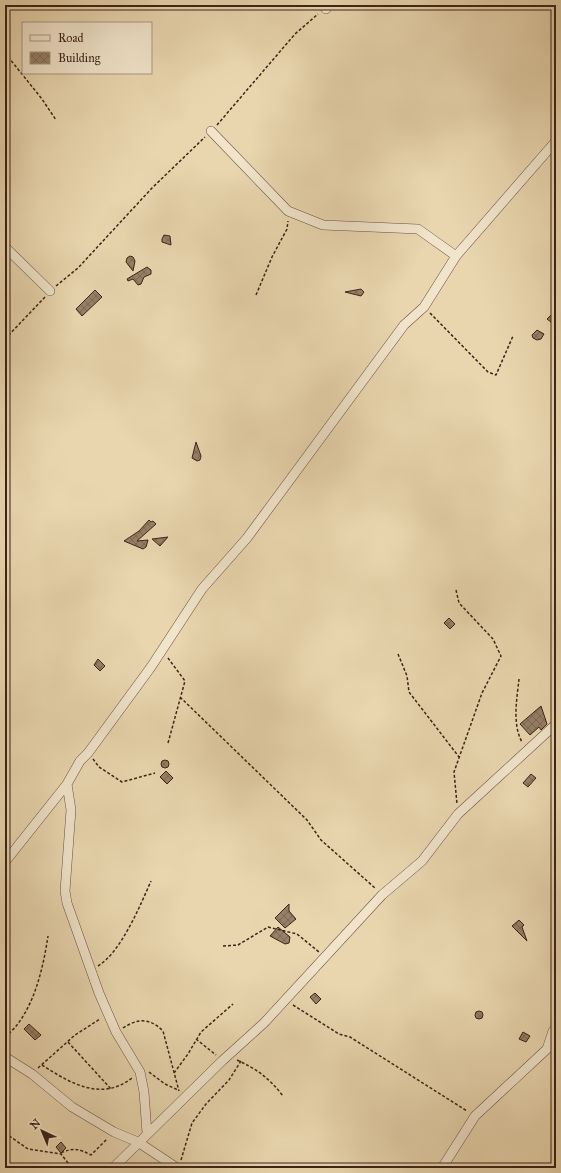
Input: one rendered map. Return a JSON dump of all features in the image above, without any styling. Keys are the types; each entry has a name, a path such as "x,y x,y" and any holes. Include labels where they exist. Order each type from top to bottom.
{"street":[{"path":"211,131 288,211 324,225 418,229 456,256"},
{"path":"5,862 67,784 80,760 88,753 162,650 202,589 247,538 404,325 424,307 456,256 556,141"},
{"path":"5,247 50,291"},
{"path":"113,1168 183,1093 264,1023 382,895 422,860 458,814 556,724"},
{"path":"67,784 71,810 65,891 68,912 92,970 99,993 116,1032 140,1072 144,1092 147,1133"},
{"path":"442,1168 475,1116 547,1049 553,1031 556,1032"},
{"path":"5,1057 32,1074 72,1107 114,1132 138,1142 179,1165"}],"path":[{"path":"5,339 50,291 78,268 152,188 211,131 295,34 324,7"},
{"path":"5,54 42,99 56,120"},
{"path":"256,295 272,257 287,230 288,211"},
{"path":"424,307 488,372 496,374 513,336"},
{"path":"456,590 460,603 493,639 501,656 482,693 454,772 458,814"},
{"path":"162,650 185,681 168,743"},
{"path":"398,654 407,676 409,692 459,757"},
{"path":"520,678 516,706 518,736 527,751"},
{"path":"180,697 307,820 321,840 382,895"},
{"path":"88,753 99,767 122,782 155,773"},
{"path":"92,970 103,963 111,955 127,931 151,881"},
{"path":"223,946 238,945 268,927 297,934 325,957"},
{"path":"5,1036 15,1028 23,1016 35,989 45,954 48,936"},
{"path":"287,998 294,1006 339,1034 350,1037 475,1116"},
{"path":"174,1073 188,1054 196,1038 206,1026 233,1004"},
{"path":"32,1074 68,1041 96,1021 109,1016"},
{"path":"116,1032 129,1023 140,1020 147,1020 158,1025 167,1038 174,1073 183,1093"},
{"path":"196,1038 225,1058 241,1061 262,1073 273,1083 283,1096"},
{"path":"68,1041 111,1089"},
{"path":"132,1059 165,1084 183,1093"},
{"path":"179,1165 192,1123 206,1104 230,1080 241,1061"},
{"path":"42,1065 63,1079 94,1090 111,1089 126,1083 140,1072"},
{"path":"5,1133 28,1149 60,1154 74,1148 93,1154 114,1132"},
{"path":"60,1154 72,1168"}],"building":[{"path":"164,235 170,236 171,245 162,242"},
{"path":"130,256 133,257 135,261 133,271 126,262 127,258"},
{"path":"147,267 151,270 151,274 144,277 141,284 138,285 133,279 128,281 127,279"},
{"path":"361,289 364,292 361,296 345,292"},
{"path":"95,290 102,297 82,316 76,309"},
{"path":"556,310 556,326 547,319"},
{"path":"537,330 544,334 541,339 537,340 533,338 532,335"},
{"path":"196,442 201,456 200,460 197,461 192,458"},
{"path":"149,520 156,524 137,541 148,540 146,547 143,549 124,541 139,531"},
{"path":"168,537 160,546 152,539"},
{"path":"449,618 455,624 450,629 444,623"},
{"path":"98,659 105,666 100,671 94,665"},
{"path":"541,706 547,724 541,730 539,727 530,735 520,724"},
{"path":"163,760 167,760 169,764 167,768 163,768 161,766 161,762"},
{"path":"166,771 173,778 167,784 160,777"},
{"path":"531,774 536,778 528,787 523,783"},
{"path":"289,904 289,911 296,919 285,928 275,918"},
{"path":"519,920 524,925 522,927 527,941 512,926"},
{"path":"278,927 290,937 289,943 285,944 270,936"},
{"path":"315,993 321,999 316,1004 310,997"},
{"path":"477,1011 481,1011 483,1015 481,1019 477,1019 475,1017 475,1013"},
{"path":"29,1024 41,1035 35,1040 24,1029"},
{"path":"523,1032 530,1036 526,1042 519,1039"},
{"path":"61,1142 66,1148 61,1153 56,1147"}]}
